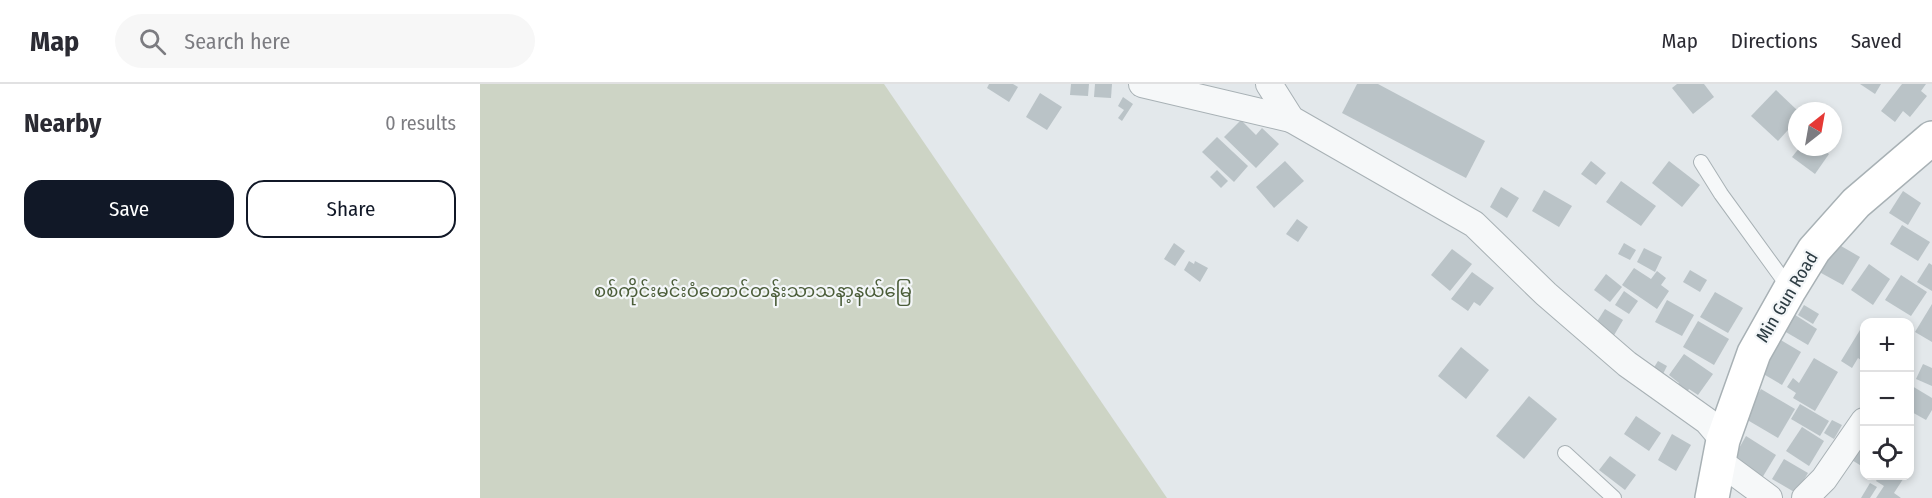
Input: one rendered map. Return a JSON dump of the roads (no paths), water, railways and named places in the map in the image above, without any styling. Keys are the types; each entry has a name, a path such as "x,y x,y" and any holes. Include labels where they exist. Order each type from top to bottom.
{"street":[{"path":"1142,84 1291,118 1474,224 1546,294 1627,364 1707,421 1721,450 1768,498"},
{"path":"1269,84 1291,118"},
{"name":"Min Gun Road","path":"1712,498 1721,450 1754,353 1814,250 1856,203 1929,147"},
{"path":"1805,498 1824,479 1861,426"}],"lane":[{"path":"1701,162 1721,194 1790,289"},
{"path":"1565,453 1614,498"}],"park label":[{"name":"စစ်ကိုင်းမင်းဝံတောင်တန်းသာသနာ့နယ်မြေ","path":"753,291"}]}
